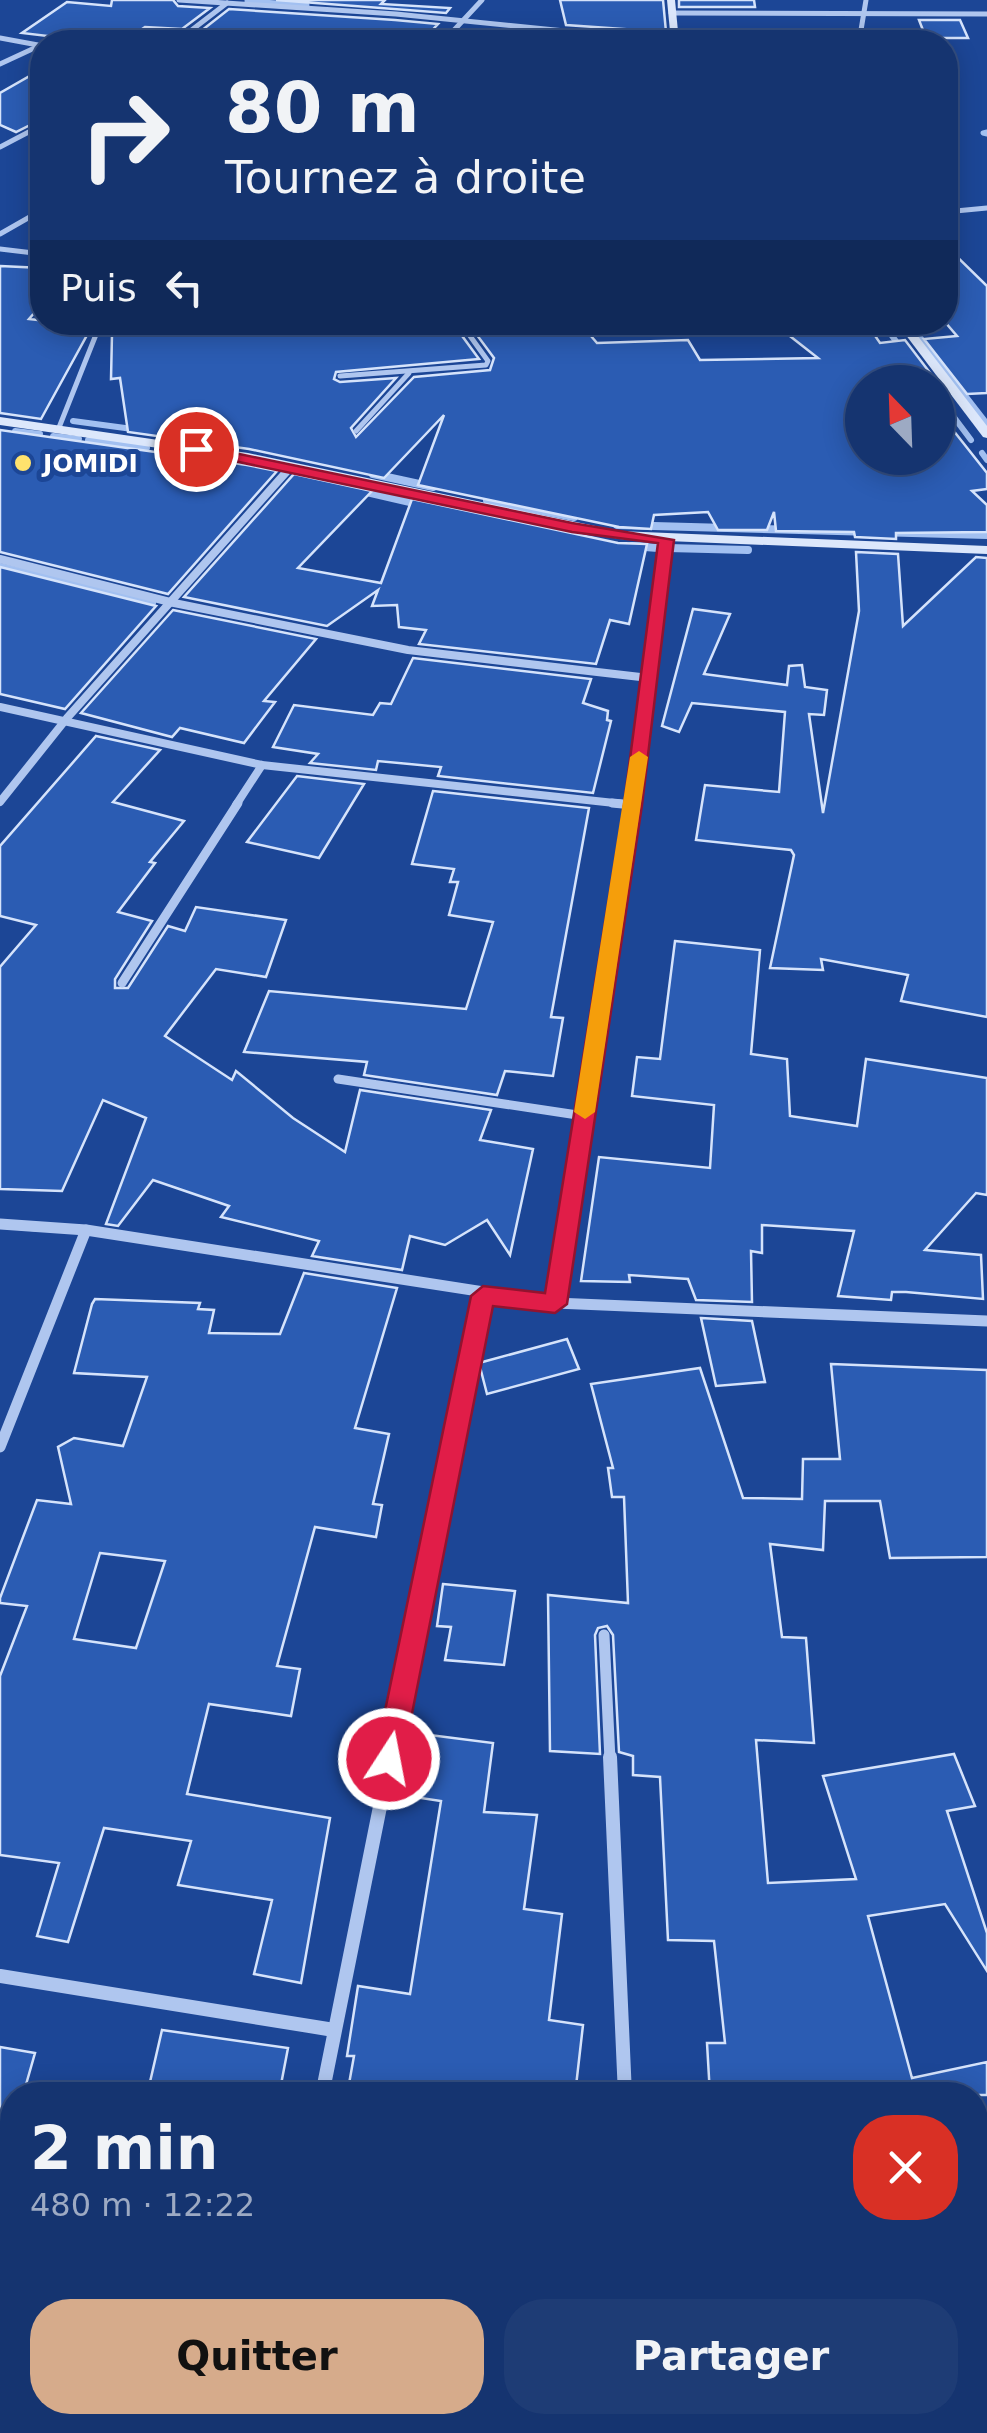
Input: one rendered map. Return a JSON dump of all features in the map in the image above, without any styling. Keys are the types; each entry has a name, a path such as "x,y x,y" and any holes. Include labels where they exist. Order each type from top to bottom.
{"main road":[{"path":"671,0 673,30"},
{"path":"911,335 987,434"},
{"path":"0,421 196,449 572,528 666,540 987,550"}],"street":[{"path":"179,0 549,30"},
{"path":"456,30 482,0"},
{"path":"861,30 866,0"},
{"path":"192,30 228,2"},
{"path":"670,13 987,14"},
{"path":"0,38 30,43"},
{"path":"0,64 30,50"},
{"path":"0,147 30,131"},
{"path":"958,210 987,208"},
{"path":"0,234 30,217"},
{"path":"0,250 30,253"},
{"path":"58,430 96,335"},
{"path":"340,376 486,365 488,361 469,335"},
{"path":"356,431 410,372"},
{"path":"0,802 67,718 174,603 290,468"},
{"path":"555,1304 633,805 666,540"},
{"path":"0,559 174,603 408,650 649,678"},
{"path":"0,706 67,718 262,765 633,805"},
{"path":"122,983 262,765"},
{"path":"338,1079 584,1116"},
{"path":"0,1224 86,1230 483,1296 555,1304 987,1321"},
{"path":"0,1448 86,1230"},
{"path":"324,2082 483,1296"},
{"path":"604,1635 624,2082"},
{"path":"0,1976 334,2030"}],"building":[{"path":"112,0 173,0 178,6 210,8 182,29 22,33 67,2 111,6"},
{"path":"276,0 385,0 381,4 450,8 446,13"},
{"path":"560,0 663,0 666,30 566,25"},
{"path":"679,0 754,0 755,7 679,7"},
{"path":"229,9 438,24 432,30 202,30"},
{"path":"919,20 960,20 968,38 958,38 958,30 923,30"},
{"path":"30,76 30,125 16,132 0,125 0,93"},
{"path":"958,258 987,286 987,393 967,394 955,379 955,365 944,365 924,339 958,335"},
{"path":"0,266 30,267 30,335 87,335 41,419 0,413"},
{"path":"112,335 461,335 479,359 336,372 334,379 340,382 396,378 351,428 356,437 414,377 490,370 494,358 477,335 590,335 597,343 688,340 700,360 818,358 789,335 875,335 880,343 905,340 924,365 845,365 845,475 955,475 955,433 987,473 987,489 972,491 987,505 987,532 896,533 896,539 855,537 854,532 776,531 774,512 767,530 718,530 708,512 654,515 651,529 619,527 418,485 444,415 384,478 249,449 128,432 120,378 111,379"},
{"path":"0,430 277,471 168,594 0,552"},
{"path":"294,474 372,491 298,568 381,583 412,499 618,543 647,544 629,624 610,620 596,664 419,644 426,630 399,627 397,605 372,606 378,590 327,626 184,597"},
{"path":"856,552 898,554 903,626 976,557 987,558 987,1017 901,1001 908,975 821,959 823,970 770,968 794,855 791,850 696,840 705,785 779,792 785,712 692,703 679,732 662,726 693,609 730,614 704,674 787,685 789,666 802,665 805,687 827,690 824,715 809,714 823,813 859,611"},
{"path":"0,567 156,606 65,709 0,694"},
{"path":"173,610 316,639 264,701 275,702 244,743 180,728 172,737 81,713"},
{"path":"413,658 591,679 583,703 608,711 607,720 611,721 593,793 438,776 441,767 378,761 376,770 310,763 318,754 273,747 294,705 373,715 380,703 391,704"},
{"path":"96,736 160,750 113,802 184,821 150,862 155,863 118,912 152,921 115,979 115,988 128,988 168,926 185,931 196,907 286,920 266,977 216,969 165,1036 232,1080 236,1071 293,1118 345,1152 360,1090 491,1110 480,1140 533,1149 510,1255 487,1220 445,1245 410,1236 402,1270 312,1256 319,1241 221,1217 229,1206 153,1180 118,1226 106,1224 146,1118 103,1100 62,1191 0,1189 0,967 36,925 0,916 0,846"},
{"path":"297,776 364,784 319,858 247,842"},
{"path":"433,791 589,808 551,1017 563,1018 553,1076 505,1071 497,1095 364,1075 367,1062 244,1052 269,991 466,1009 493,922 449,915 458,882 450,882 454,869 412,864"},
{"path":"675,941 760,950 751,1054 787,1059 790,1116 857,1126 866,1059 987,1078 987,1195 976,1193 925,1250 981,1255 983,1299 906,1292 892,1292 891,1300 838,1296 854,1231 762,1225 762,1253 751,1251 752,1302 696,1300 688,1279 629,1275 630,1282 581,1281 599,1157 710,1168 714,1105 632,1096 637,1057 660,1059"},
{"path":"304,1273 397,1288 355,1428 389,1434 373,1504 382,1505 376,1537 315,1527 277,1666 300,1669 291,1716 209,1704 187,1794 330,1818 301,1983 254,1974 272,1900 178,1885 191,1841 104,1828 68,1942 37,1936 59,1863 0,1855 0,1676 27,1606 0,1603 0,1598 37,1500 71,1504 58,1447 74,1438 123,1446 147,1377 74,1373 92,1304 95,1299 200,1303 198,1309 214,1310 209,1333 280,1334","holes":["100,1553 165,1561 136,1648 74,1639"]},
{"path":"701,1318 752,1321 765,1382 716,1386"},
{"path":"567,1339 579,1369 487,1394 479,1363"},
{"path":"831,1364 987,1370 987,1557 890,1558 880,1501 825,1501 823,1550 770,1544 782,1637 806,1638 814,1743 756,1740 768,1883 856,1879 823,1776 954,1754 975,1806 947,1811 987,1933 987,1971 945,1904 868,1916 912,2078 987,2062 987,2082 709,2082 707,2043 725,2043 714,1941 668,1940 660,1777 633,1775 633,1756 619,1752 613,1635 607,1626 598,1628 595,1635 600,1754 550,1751 548,1595 628,1603 624,1497 612,1497 608,1468 613,1468 591,1384 700,1368 743,1498 802,1499 803,1459 840,1459"},
{"path":"443,1584 515,1591 504,1665 445,1660 451,1627 437,1626"},
{"path":"414,1733 493,1743 484,1812 537,1815 524,1909 562,1914 549,2020 583,2025 576,2082 349,2082 354,2056 347,2056 358,1986 410,1994 441,1801 401,1795"},
{"path":"162,2030 288,2048 281,2082 150,2082"},
{"path":"0,2047 35,2053 27,2082 0,2082"}],"waterway":[{"path":"247,1 307,5"},
{"path":"987,132 983,133 987,134"},
{"path":"891,335 903,351"},
{"path":"918,335 987,424"},
{"path":"955,419 971,440"},
{"path":"73,421 140,430"},
{"path":"15,431 40,434"},
{"path":"53,436 79,439"},
{"path":"88,440 106,442"},
{"path":"109,443 147,448"},
{"path":"982,453 987,460"},
{"path":"373,474 433,487"},
{"path":"358,490 423,505"},
{"path":"487,500 574,517"},
{"path":"617,525 987,535"},
{"path":"632,546 658,548"},
{"path":"668,548 748,550"},
{"path":"0,567 152,603"}],"slow traffic":[{"path":"585,1112 639,757"}],"place":[{"name":"JOMIDI","path":"23,463"}],"route":[{"path":"196,449 572,528 666,540 633,805 555,1304 483,1296 389,1759"}]}
